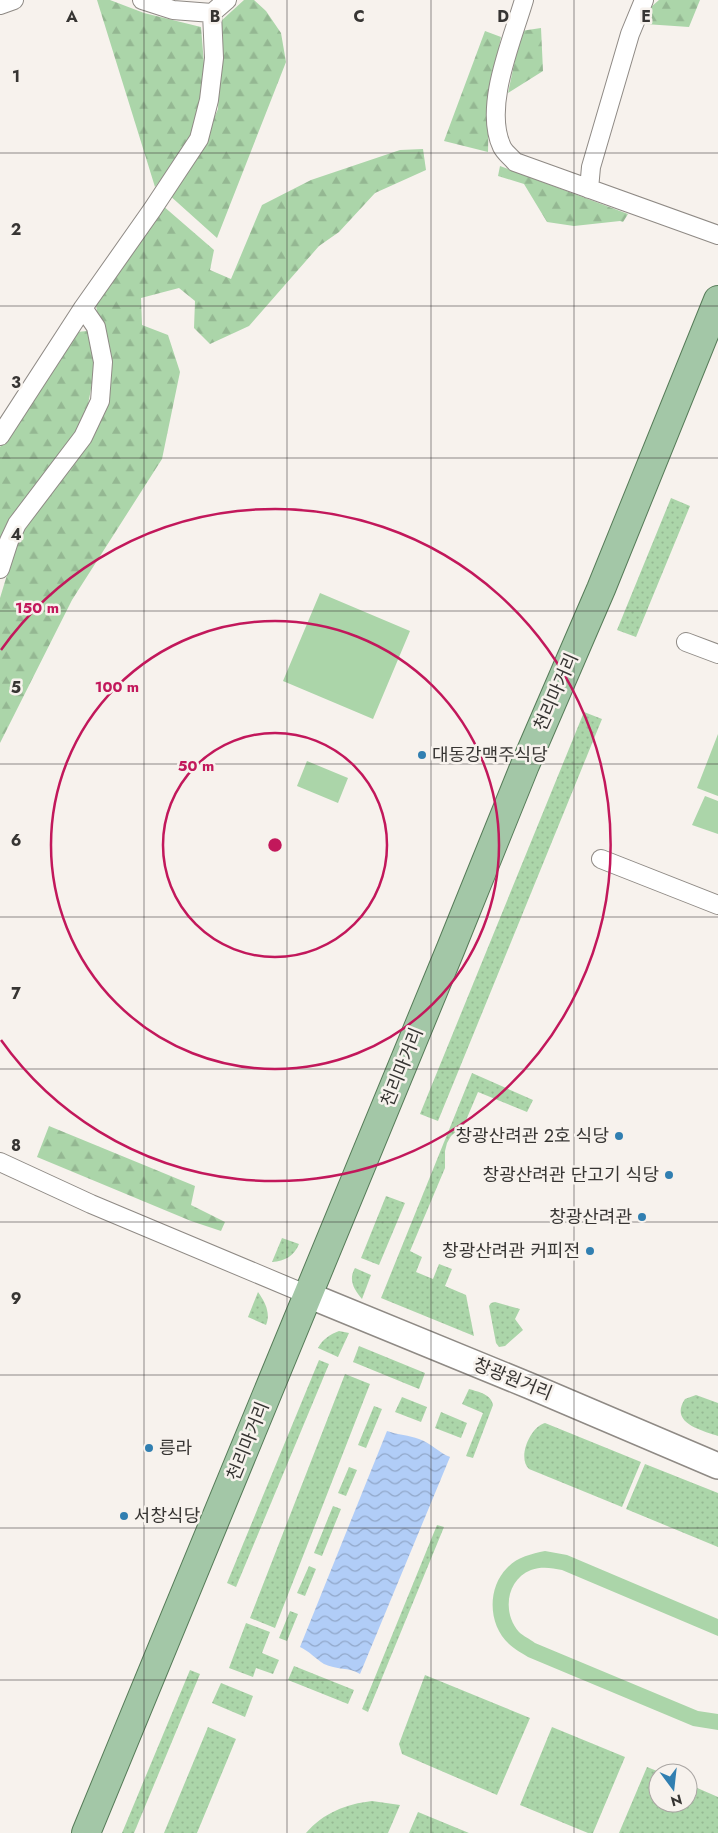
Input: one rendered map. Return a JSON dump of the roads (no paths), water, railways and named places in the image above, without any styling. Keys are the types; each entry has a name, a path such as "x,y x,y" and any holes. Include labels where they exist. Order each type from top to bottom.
{"main road":[{"name":"천리마거리","path":"86,1833 525,765 601,589 718,300"},
{"name":"창광원거리","path":"308,1295 718,1466"}],"street":[{"path":"0,5 14,0"},
{"path":"142,0 173,10 212,13 227,0"},
{"path":"524,0 496,95 496,126 502,148 515,162 718,235"},
{"path":"588,189 591,167 630,34 644,0"},
{"path":"0,436 83,308 152,210 199,138 209,100 214,58 212,13"},
{"path":"0,569 17,524 83,437 100,401 104,362 96,327 83,308"},
{"path":"686,642 718,654"},
{"path":"601,859 718,906"},
{"path":"0,1162 91,1204 308,1295"}],"water":[{"path":"387,1431 423,1441 450,1457 360,1674 324,1664 300,1647"}],"place":[{"name":"대동강맥주식당","path":"422,755"},
{"name":"창광산려관 2호 식당","path":"619,1136"},
{"name":"창광산려관 단고기 식당","path":"669,1175"},
{"name":"창광산려관","path":"642,1217"},
{"name":"창광산려관 커피전","path":"590,1251"},
{"name":"릉라","path":"149,1448"},
{"name":"서창식당","path":"124,1516"}]}
